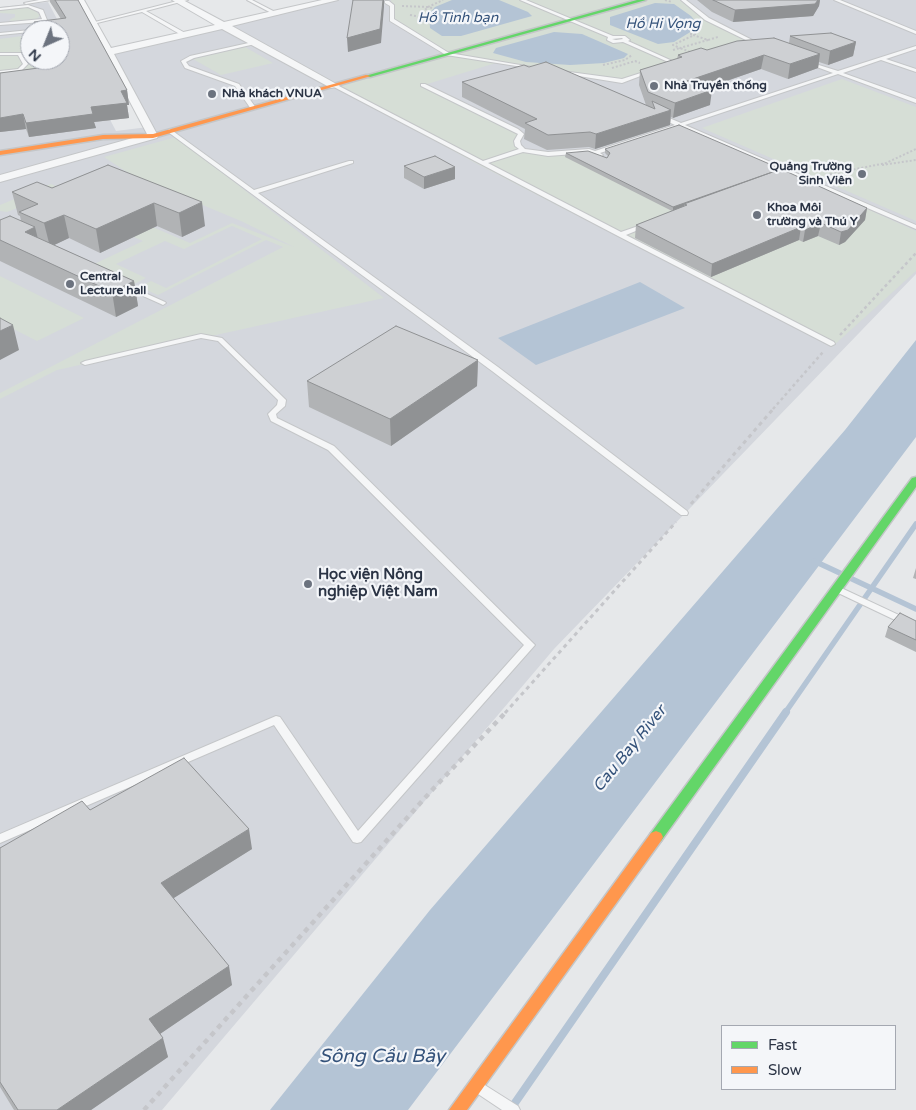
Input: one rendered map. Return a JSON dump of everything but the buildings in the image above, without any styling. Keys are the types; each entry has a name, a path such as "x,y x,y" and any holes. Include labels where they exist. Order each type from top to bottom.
{"street":[{"path":"80,0 153,136"},
{"path":"180,0 253,43 336,86"},
{"path":"108,52 334,0"},
{"path":"0,179 643,0"},
{"path":"0,153 121,136 153,136"},
{"path":"73,142 89,154"},
{"path":"457,1110 861,554 912,492 916,480"}],"lane":[{"path":"0,4 2,6 50,0"},
{"path":"93,24 180,0"},
{"path":"249,0 277,14"},
{"path":"522,0 612,37 609,39 612,42 626,42 677,64"},
{"path":"684,0 707,19 767,47"},
{"path":"836,0 916,33"},
{"path":"380,3 393,3 392,20 448,54 546,69"},
{"path":"0,9 32,7 41,11 44,20"},
{"path":"144,11 185,35"},
{"path":"0,14 12,15 3,23"},
{"path":"3,23 20,22"},
{"path":"0,34 20,32"},
{"path":"743,43 750,40"},
{"path":"253,43 182,61 187,66 236,85 253,108"},
{"path":"595,153 916,47"},
{"path":"0,54 16,53 26,64 22,69 0,72"},
{"path":"664,68 699,56"},
{"path":"880,58 916,71"},
{"path":"802,60 916,102"},
{"path":"581,82 554,70 622,81 657,70"},
{"path":"423,85 516,130 520,134 517,141 518,146 523,150"},
{"path":"336,86 831,344"},
{"path":"652,113 916,227"},
{"path":"170,131 495,369 684,513"},
{"path":"482,163 523,150 548,154 582,151 595,153 606,158"},
{"path":"254,192 351,162"},
{"path":"781,176 790,173"},
{"path":"620,235 656,222"},
{"path":"118,282 163,303"},
{"path":"0,839 276,720 357,839 530,645 331,448 274,419 272,414 281,406 282,400 220,339 201,336 85,364"},
{"path":"836,588 916,627"},
{"path":"476,1084 513,1110"}],"path":[{"path":"428,17 422,17 422,13 428,7 443,0"},
{"path":"393,3 432,8"},
{"path":"665,52 734,32"},
{"path":"699,56 673,45 692,35 708,40"},
{"path":"602,66 625,60 633,55 631,52"},
{"path":"809,181 822,176 876,165 903,156 916,149"},
{"path":"876,165 892,165 916,160"},
{"path":"144,1110 426,797 551,664 831,344 916,253"}],"shaded area":[{"name":"Học viện Nông nghiệp Việt Nam","path":"336,0 916,0 916,274 554,649 162,1110 0,1110 0,7 48,2 57,20 20,20 20,70 70,70 70,44 116,131 148,127 109,53"},
{"path":"391,0 683,0 707,19 750,40 622,81 499,62 424,85 521,134 517,141 523,150 535,153 582,151 606,158 785,172 916,231 916,271 832,347 479,165 335,86 447,54 392,20"},
{"path":"22,7 34,9 40,16 35,20 14,22 9,20 15,17 15,14 0,13 0,10"},
{"path":"20,36 20,70 70,70 70,67 96,86 0,99 0,39"},
{"path":"245,47 273,63 221,75 193,59"},
{"name":"Quảng Trường Sinh Viên","path":"842,79 916,107 916,221 702,128"},
{"path":"176,137 384,298 57,370 0,399 0,393 283,247 266,240 158,295 139,287 151,281 166,288 262,239 232,226 184,249 165,241 116,264 146,278 134,284 92,265 143,241 43,198 7,212 0,211 0,205 51,184 190,243 232,223 294,247 241,221 133,176 104,157"},
{"path":"0,276 84,318 37,341 0,322"}],"water":[{"name":"Hồ Tình bạn","path":"452,0 499,0 528,12 532,16 461,36 442,36 430,28 429,14 435,7"},
{"name":"Hồ Hi Vọng","path":"655,3 674,4 691,16 695,21 692,31 674,42 658,44 610,25 610,17"},
{"path":"554,32 582,34 628,54 624,58 604,63 570,65 526,62 493,53 496,48"},
{"path":"640,282 685,308 536,365 498,338"},
{"name":"Sông Cầu Bây","path":"916,340 916,437 408,1110 270,1110 430,910 845,430"}],"waterway":[{"path":"872,588 916,524"},
{"path":"814,561 842,574"},
{"path":"850,578 872,588"},
{"path":"785,713 872,588"},
{"path":"872,588 916,609"},
{"path":"510,1110 786,712"}],"traffic: fast":[{"path":"368,76 643,0"},
{"path":"656,837 916,480"}],"traffic: slow":[{"path":"0,153 103,137 153,136 368,76"},
{"path":"457,1110 656,837"}],"place":[{"name":"Nhà Truyền thống","path":"654,86"},
{"name":"Nhà khách VNUA","path":"212,94"},
{"name":"Quảng Trường Sinh Viên","path":"862,174"},
{"name":"Khoa Môi trường và Thú Y","path":"757,215"},
{"name":"Central Lecture hall","path":"70,284"},
{"name":"Học viện Nông nghiệp Việt Nam","path":"308,584"}],"water label":[{"name":"Cau Bay River","path":"630,749"}]}
